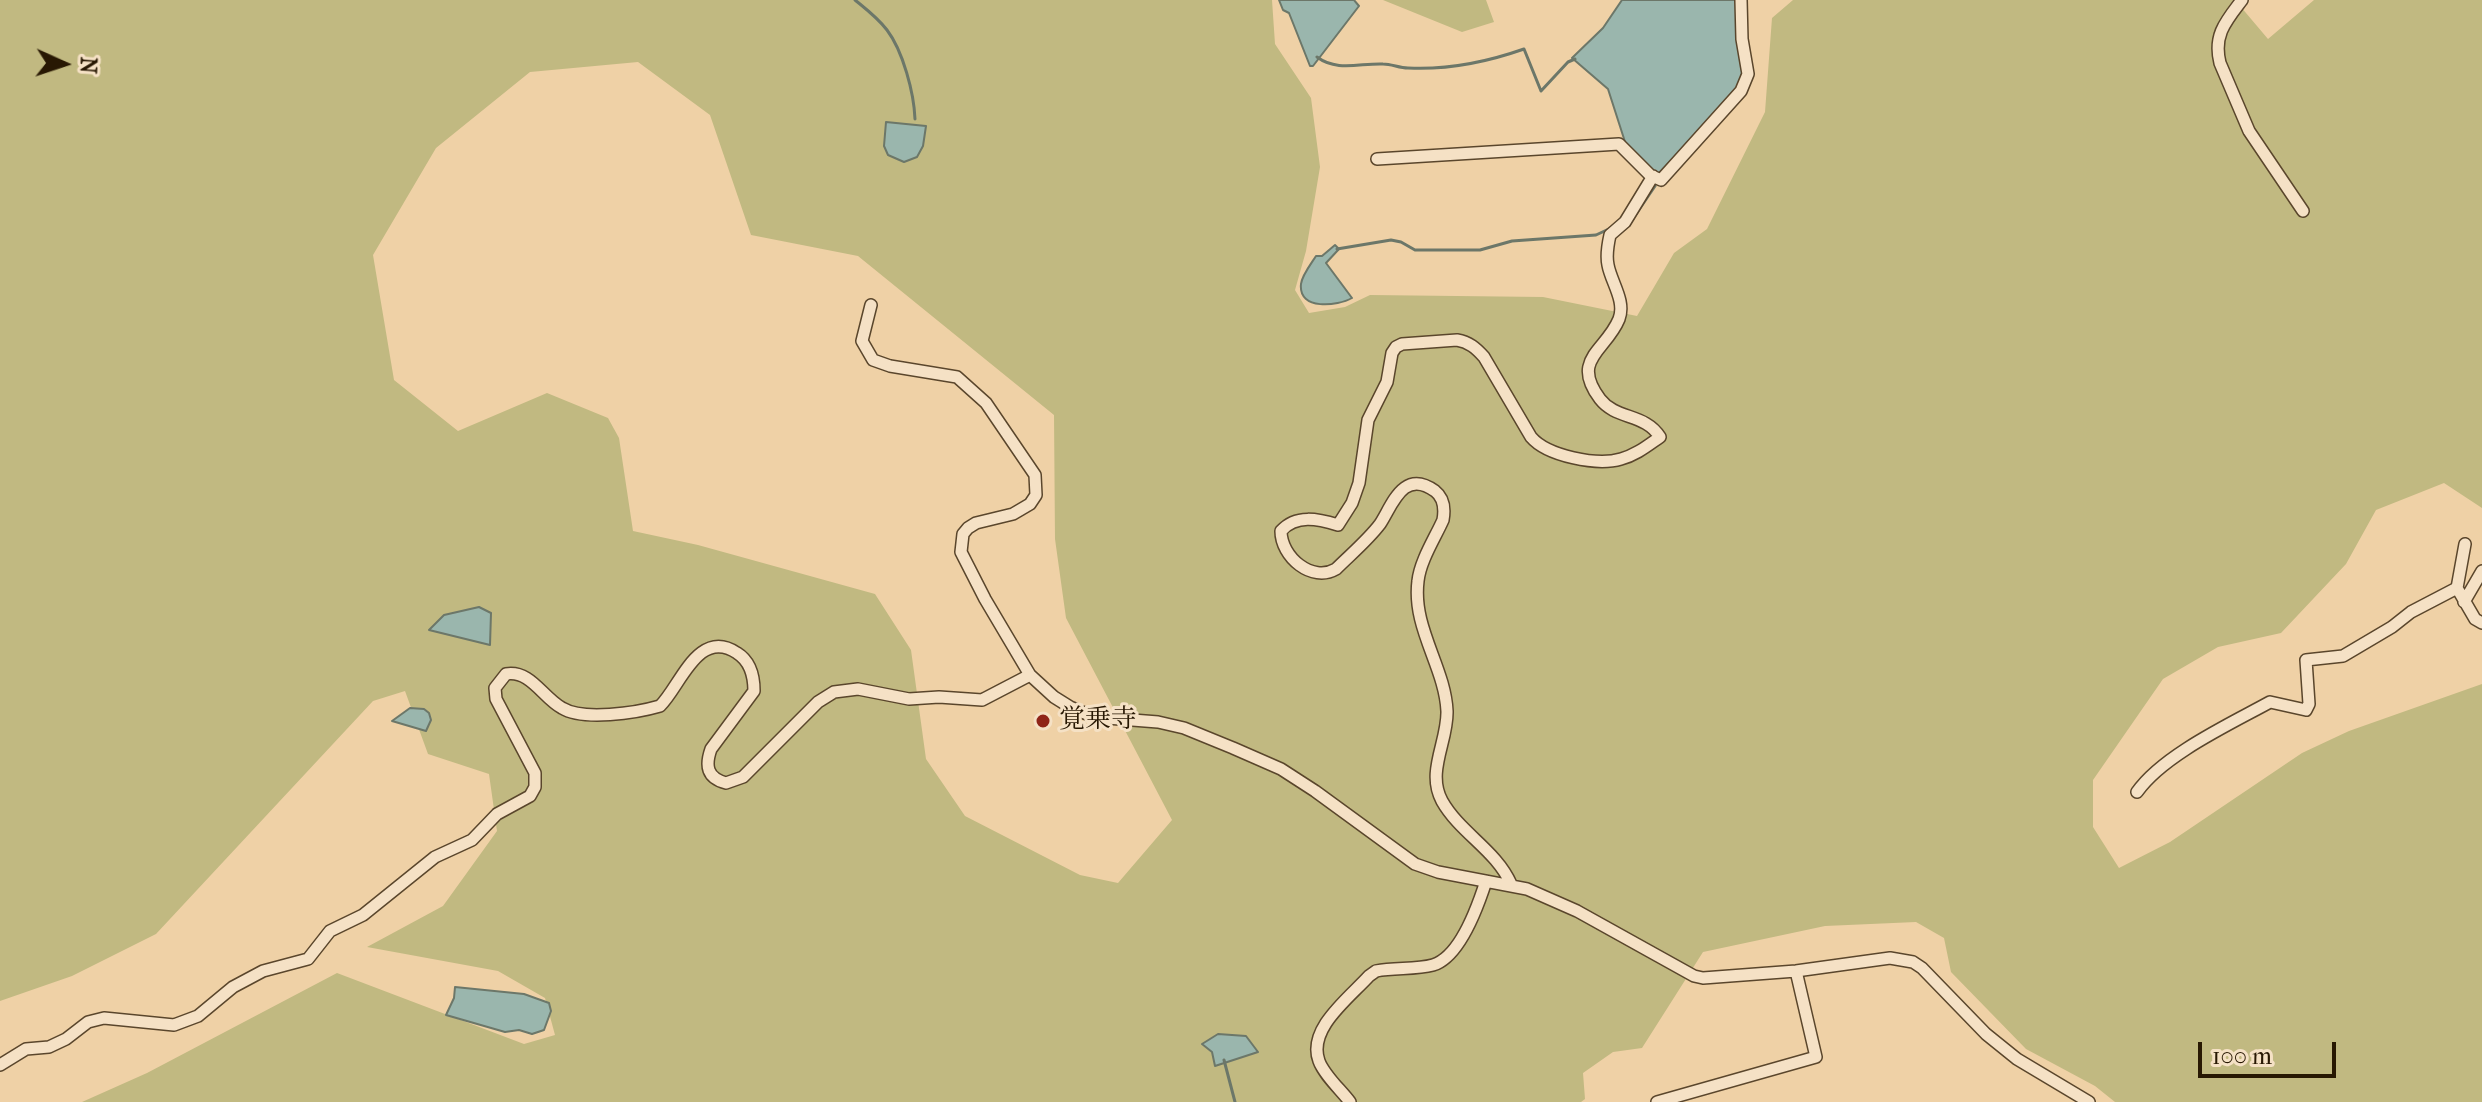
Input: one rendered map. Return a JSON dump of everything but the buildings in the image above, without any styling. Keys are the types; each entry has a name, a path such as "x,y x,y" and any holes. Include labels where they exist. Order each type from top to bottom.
{"street":[{"path":"1377,159 1619,144 1661,180 1741,91 1748,74 1742,39 1741,0"},
{"path":"2242,0 2219,33 2217,52 2220,63 2249,131 2303,211"},
{"path":"1511,884 1503,866 1442,801 1436,784 1447,708 1417,599 1418,578 1443,520 1445,511 1442,498 1428,488 1403,489 1395,495 1380,524 1328,574 1319,574 1301,565 1285,551 1281,531 1288,523 1298,519 1338,525 1352,503 1359,483 1368,420 1387,382 1392,353 1402,344 1457,340 1477,349 1531,437 1546,449 1585,460 1617,461 1634,455 1660,437 1648,423 1611,411 1592,387 1588,373 1588,362 1619,318 1620,304 1608,264 1610,235 1625,222 1653,176"},
{"path":"871,305 862,341 873,360 890,366 957,377 986,403 1035,475 1036,495 1030,504 1013,514 976,523 968,528 961,543 965,560 985,599 1030,675 1054,697 1094,717 1158,722 1184,728 1281,769 1415,864 1438,872 1511,884 1577,911 1694,976 1703,978 1796,971 1890,958 1913,962 1986,1034 2017,1059 2089,1102"},
{"path":"2465,544 2457,588 2475,619 2482,623"},
{"path":"2464,602 2482,571"},
{"path":"2137,792 2147,778 2202,740 2270,702 2306,710 2309,704 2306,660 2343,656 2411,612 2457,588"},
{"path":"0,1065 26,1049 49,1047 66,1039 88,1022 104,1018 174,1025 198,1016 233,987 263,971 308,959 330,931 363,915 435,857 472,840 497,814 530,796 535,787 535,773 496,699 495,688 506,674 525,676 560,707 587,716 660,706 699,654 710,649 732,650 749,665 754,691 711,749 707,761 712,777 726,783 743,777 818,702 834,692 858,689 902,699 939,697 982,700 1030,675"},
{"path":"1350,1102 1320,1064 1316,1049 1321,1031 1376,971 1435,964 1452,952 1486,881"},
{"path":"1657,1102 1816,1057 1796,971"}],"shaded area":[{"path":"0,0 1272,0 1275,44 1311,98 1320,167 1306,251 1295,290 1309,313 1345,307 1370,295 1543,297 1637,316 1674,253 1707,229 1765,112 1772,18 1793,0 2235,0 2268,39 2314,0 2482,0 2482,508 2444,483 2376,510 2346,564 2281,633 2218,647 2163,679 2093,780 2093,827 2119,868 2170,842 2302,753 2349,731 2482,684 2482,1102 2115,1102 2095,1086 2026,1049 1951,972 1944,938 1916,922 1825,926 1703,952 1642,1048 1613,1052 1583,1073 1585,1099 1581,1102 82,1102 147,1073 337,973 524,1044 555,1035 545,998 498,971 367,947 443,906 497,831 489,774 428,754 405,691 373,701 156,934 72,976 0,1001","holes":["638,62 710,115 751,235 858,256 1054,415 1055,539 1066,618 1172,820 1118,883 1080,875 965,816 926,759 911,650 875,594 698,545 633,531 619,438 608,418 547,393 458,431 394,380 373,255 436,148 530,72"]},
{"path":"1383,0 1486,0 1494,22 1462,32"}],"water":[{"path":"1279,0 1354,0 1359,6 1310,66 1289,13 1283,10"},
{"path":"1622,0 1738,0 1744,66 1737,92 1658,174 1651,172 1626,145 1608,89 1572,58 1603,28"},
{"path":"886,122 926,126 923,146 917,157 904,162 888,155 884,146"},
{"path":"1335,245 1339,249 1326,263 1352,298 1329,304 1312,302 1302,293 1303,277 1316,256 1322,256"},
{"path":"479,607 491,613 490,645 429,630 444,615"},
{"path":"410,708 424,709 429,713 431,720 426,731 392,721"},
{"path":"455,987 524,994 549,1003 551,1011 544,1030 532,1034 519,1030 505,1032 446,1015 454,998"},
{"path":"1218,1034 1246,1036 1258,1052 1215,1066 1212,1052 1202,1044"}],"waterway":[{"path":"855,0 872,14 893,39 910,85 915,119"},
{"path":"1317,57 1341,66 1383,64 1437,68 1496,58 1524,49 1541,91 1568,62 1575,59"},
{"path":"1630,223 1655,186"},
{"path":"1337,249 1391,240 1415,250 1480,250 1512,241 1596,235 1611,228"},
{"path":"1224,1060 1235,1102"}],"place":[{"name":"覚乗寺","path":"1043,721"}]}
